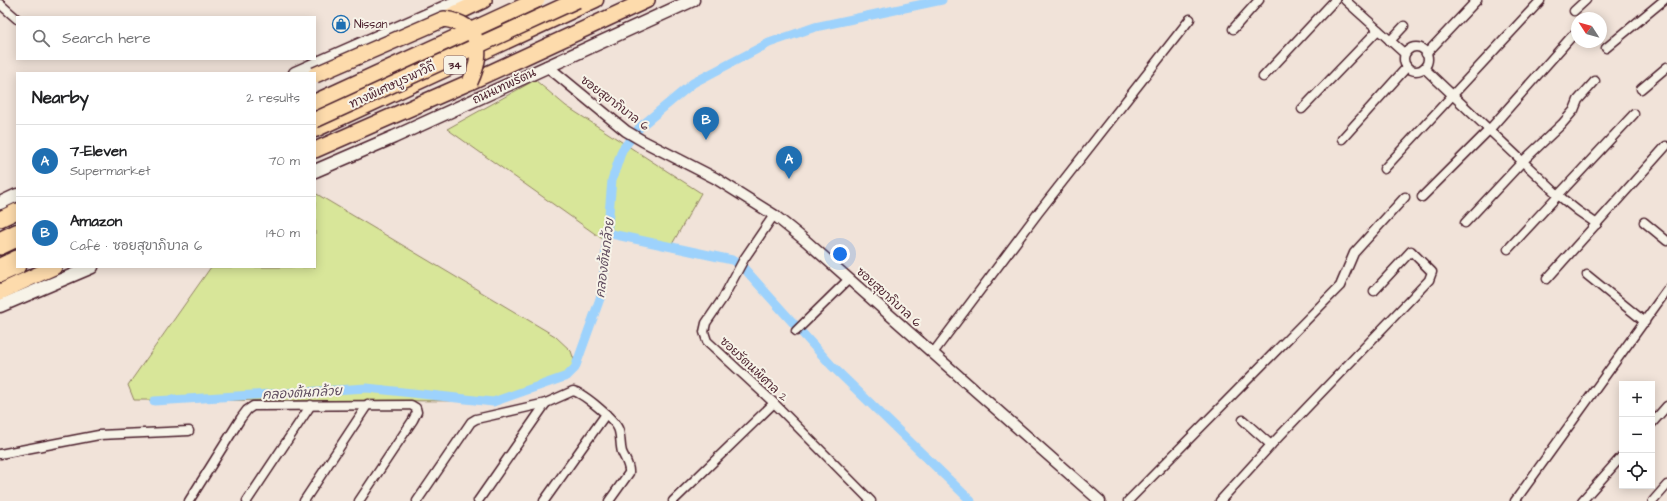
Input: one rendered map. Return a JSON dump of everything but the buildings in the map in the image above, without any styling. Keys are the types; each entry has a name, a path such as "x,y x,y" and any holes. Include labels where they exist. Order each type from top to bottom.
{"highway":[{"path":"316,75 484,0"},
{"name":"34","path":"316,96 527,0"},
{"name":"ทางพิเศษบูรพาวิถี","path":"316,102 537,0"},
{"name":"ทางพิเศษบูรพาวิถี","path":"316,120 577,0"},
{"name":"34","path":"316,130 596,0"},
{"path":"316,150 470,82 647,0"},
{"path":"444,19 463,24 469,30 477,43 478,58 470,82"},
{"path":"0,218 16,210"},
{"path":"0,238 16,231"},
{"path":"0,247 16,240"},
{"path":"0,266 16,258"},
{"path":"0,276 16,268"},
{"path":"0,292 52,268"}],"main road":[{"path":"297,72 461,0"},
{"name":"ถนนเทพรัตน","path":"316,170 394,137 693,0"},
{"path":"0,203 16,195"},
{"path":"0,306 90,268"}],"street":[{"path":"1233,29 1259,0"},
{"path":"1262,77 1335,0"},
{"path":"1345,0 1405,54"},
{"path":"1426,54 1477,0"},
{"path":"1574,11 1586,0"},
{"path":"1607,47 1664,0"},
{"path":"1384,169 1452,94 1540,1"},
{"path":"0,4 16,18"},
{"path":"933,353 1038,213 1190,19"},
{"path":"1390,40 1404,26"},
{"path":"1302,109 1378,30"},
{"path":"1422,197 1489,130 1571,37"},
{"path":"1416,47 1422,49 1426,54 1427,63 1424,68 1416,71 1407,67 1404,61 1405,54 1409,49 1416,47"},
{"name":"ซอยสุขาภิบาล 6","path":"547,66 626,131 714,178 774,215 806,241 1100,501"},
{"path":"1342,139 1407,67"},
{"path":"1641,89 1667,67"},
{"path":"1424,68 1558,195 1597,224"},
{"path":"1465,223 1523,162 1562,124 1574,110 1578,100 1595,81"},
{"path":"1508,249 1634,114"},
{"path":"1547,279 1666,146"},
{"path":"1128,501 1340,286 1354,253 1405,197"},
{"name":"ซอยรัตนพิศาล 2","path":"774,215 744,259 737,275 706,323 704,332 707,341 774,403 871,501"},
{"path":"1644,222 1667,241"},
{"path":"1220,501 1271,445 1429,280 1432,272 1411,251 1374,291"},
{"path":"1587,275 1645,322"},
{"path":"796,331 849,279"},
{"path":"1515,501 1667,290"},
{"path":"417,501 471,422 476,419 546,402 568,392 576,392 606,414 618,428 622,450 629,473 609,501"},
{"path":"478,501 546,402"},
{"path":"673,501 774,403"},
{"path":"189,501 247,410 253,406 264,404 411,404 416,408 417,412 360,501"},
{"path":"304,501 368,404"},
{"path":"247,501 311,405"},
{"path":"1655,420 1667,406"},
{"path":"544,501 606,414"},
{"path":"1243,420 1271,445"},
{"path":"0,454 99,435 189,431"},
{"path":"1582,501 1619,459"},
{"path":"1652,501 1667,485"}],"green space":[{"path":"535,80 566,106 701,193 671,246 614,235 608,243 447,129"},
{"path":"316,194 555,336 571,351 575,363 564,378 494,401 134,400 128,385 210,268 316,268"}],"waterway":[{"name":"คลองต้นกล้วย","path":"154,401 367,388 493,402 567,376 575,368 602,293 612,180 622,150 640,127 693,83 769,43 815,27 942,0"},
{"path":"607,233 732,260 742,266 832,366 971,501"}],"place":[{"name":"Nissan","path":"341,24"},
{"name":"Amazon","path":"706,140"},
{"name":"7-Eleven","path":"789,179"}]}
